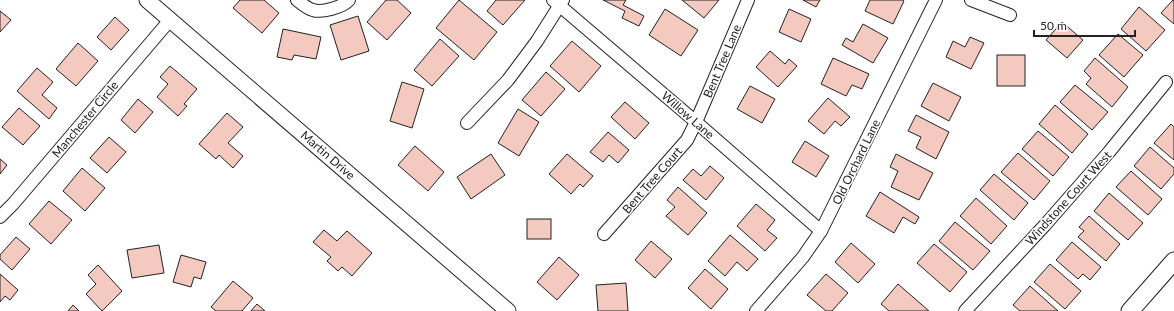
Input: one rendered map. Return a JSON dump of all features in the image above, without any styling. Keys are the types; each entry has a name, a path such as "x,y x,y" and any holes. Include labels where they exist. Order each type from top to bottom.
{"main road":[{"path":"1130,311 1174,261"}],"street":[{"name":"Martin Drive","path":"146,0 508,311"},
{"path":"297,0 313,10 325,11 346,3 349,0"},
{"name":"Bent Tree Lane","path":"696,122 748,0"},
{"name":"Old Orchard Lane","path":"756,311 803,257 821,231 936,0"},
{"path":"971,0 1010,15"},
{"path":"467,123 508,80 537,41 559,2"},
{"name":"Willow Lane","path":"559,2 821,231"},
{"name":"Manchester Circle","path":"0,217 18,198 170,20"},
{"name":"Windstone Court West","path":"965,311 1050,220 1104,158 1166,82"},
{"name":"Bent Tree Court","path":"604,234 687,140 696,122"}],"building":[{"path":"240,0 264,0 279,13 262,33 233,8"},
{"path":"386,0 397,0 411,13 387,40 367,22"},
{"path":"459,0 497,32 474,60 436,28"},
{"path":"496,0 525,0 503,25 487,11"},
{"path":"603,0 626,0 623,5 644,16 639,26 622,18 625,11"},
{"path":"682,0 719,0 704,18"},
{"path":"803,0 820,0 816,7"},
{"path":"870,0 904,1 893,24 865,11"},
{"path":"1174,0 1174,24 1161,13"},
{"path":"1139,7 1165,30 1146,51 1121,29"},
{"path":"665,9 698,30 681,56 649,35"},
{"path":"789,9 811,19 801,42 779,32"},
{"path":"0,11 11,20 0,32"},
{"path":"358,16 369,51 341,60 330,25"},
{"path":"115,17 129,30 111,50 97,37"},
{"path":"1062,22 1083,40 1067,58 1046,40"},
{"path":"863,24 888,38 873,63 842,45 846,38 853,42"},
{"path":"283,29 321,37 316,59 294,55 292,60 277,57"},
{"path":"1118,34 1143,55 1124,77 1099,55"},
{"path":"970,37 984,43 971,69 946,57 953,41 965,47"},
{"path":"440,39 459,56 432,86 414,70"},
{"path":"572,41 601,66 579,92 550,66"},
{"path":"78,43 98,61 76,86 56,69"},
{"path":"770,51 785,64 789,59 797,66 778,87 756,67"},
{"path":"997,55 1025,55 1025,86 997,86"},
{"path":"833,58 869,74 862,89 852,85 846,96 821,84"},
{"path":"1095,58 1128,87 1112,107 1086,84 1091,78 1084,71"},
{"path":"170,66 197,89 184,104 187,106 178,116 157,97 168,84 160,77"},
{"path":"37,68 53,82 42,95 57,108 49,119 17,91"},
{"path":"546,72 565,89 541,116 522,100"},
{"path":"402,82 424,89 412,128 390,121"},
{"path":"933,83 961,97 949,121 921,106"},
{"path":"1075,85 1108,112 1092,130 1060,102"},
{"path":"750,86 775,99 762,123 737,109"},
{"path":"828,98 850,117 841,126 835,121 824,134 808,121"},
{"path":"138,99 153,112 135,133 121,120"},
{"path":"625,102 649,123 635,139 611,117"},
{"path":"1055,105 1088,134 1072,153 1039,124"},
{"path":"19,108 40,126 23,145 2,127"},
{"path":"518,109 539,122 519,156 498,143"},
{"path":"227,113 243,127 228,143 243,156 233,168 219,155 216,159 199,144"},
{"path":"916,115 949,132 936,159 916,148 921,137 908,131"},
{"path":"1171,124 1174,127 1174,160 1154,143"},
{"path":"1038,131 1069,157 1053,176 1022,149"},
{"path":"608,132 629,150 618,163 609,155 603,162 590,152"},
{"path":"109,137 126,152 107,173 90,158"},
{"path":"805,141 829,156 816,177 792,162"},
{"path":"415,146 444,172 428,191 398,165"},
{"path":"1150,147 1174,168 1174,174 1161,189 1134,166"},
{"path":"1018,153 1050,181 1034,200 1001,172"},
{"path":"491,154 505,175 471,199 457,177"},
{"path":"567,154 593,176 583,187 580,184 571,194 549,174"},
{"path":"896,154 933,173 919,200 891,187 898,171 890,167"},
{"path":"0,159 7,165 0,174"},
{"path":"710,166 724,178 706,200 683,180 693,169 701,176"},
{"path":"82,168 105,188 85,211 63,191"},
{"path":"1131,171 1162,199 1148,215 1116,187"},
{"path":"994,174 1028,203 1014,220 980,190"},
{"path":"678,187 707,213 688,235 666,216 675,207 667,200"},
{"path":"880,192 919,217 915,224 903,217 894,233 866,216"},
{"path":"1109,193 1143,223 1128,240 1094,211"},
{"path":"976,198 1007,226 991,244 960,216"},
{"path":"49,201 72,220 51,244 29,224"},
{"path":"756,204 775,220 767,230 777,238 765,251 737,226"},
{"path":"1089,216 1120,244 1106,261 1078,237 1084,231 1079,227"},
{"path":"527,219 551,219 551,239 527,239"},
{"path":"955,222 990,251 973,270 939,241"},
{"path":"324,230 337,241 347,231 372,253 352,276 342,267 338,271 327,261 331,257 313,242"},
{"path":"730,235 758,259 747,271 737,262 725,276 708,261"},
{"path":"16,237 30,249 12,270 0,259 0,255"},
{"path":"651,241 672,259 655,278 635,260"},
{"path":"1072,242 1101,267 1090,280 1083,274 1078,279 1056,260"},
{"path":"851,243 875,264 858,283 835,262"},
{"path":"934,244 967,272 950,292 917,263"},
{"path":"159,245 164,273 132,278 127,250"},
{"path":"181,255 206,262 201,279 194,277 191,287 173,282"},
{"path":"559,257 579,275 557,300 537,282"},
{"path":"1050,264 1081,291 1065,309 1034,282"},
{"path":"98,265 122,291 102,311 86,294 96,284 88,275"},
{"path":"705,269 728,289 711,309 688,288"},
{"path":"0,274 18,290 10,300 5,296 0,302"},
{"path":"826,274 848,293 832,311 826,311 807,295"},
{"path":"233,281 253,298 242,311 216,311 211,307"},
{"path":"626,283 628,311 598,311 596,285"},
{"path":"898,284 929,311 889,311 881,304"},
{"path":"1030,286 1058,311 1020,311 1013,305"},
{"path":"257,304 265,311 251,311"},
{"path":"73,305 79,311 68,311"}]}
